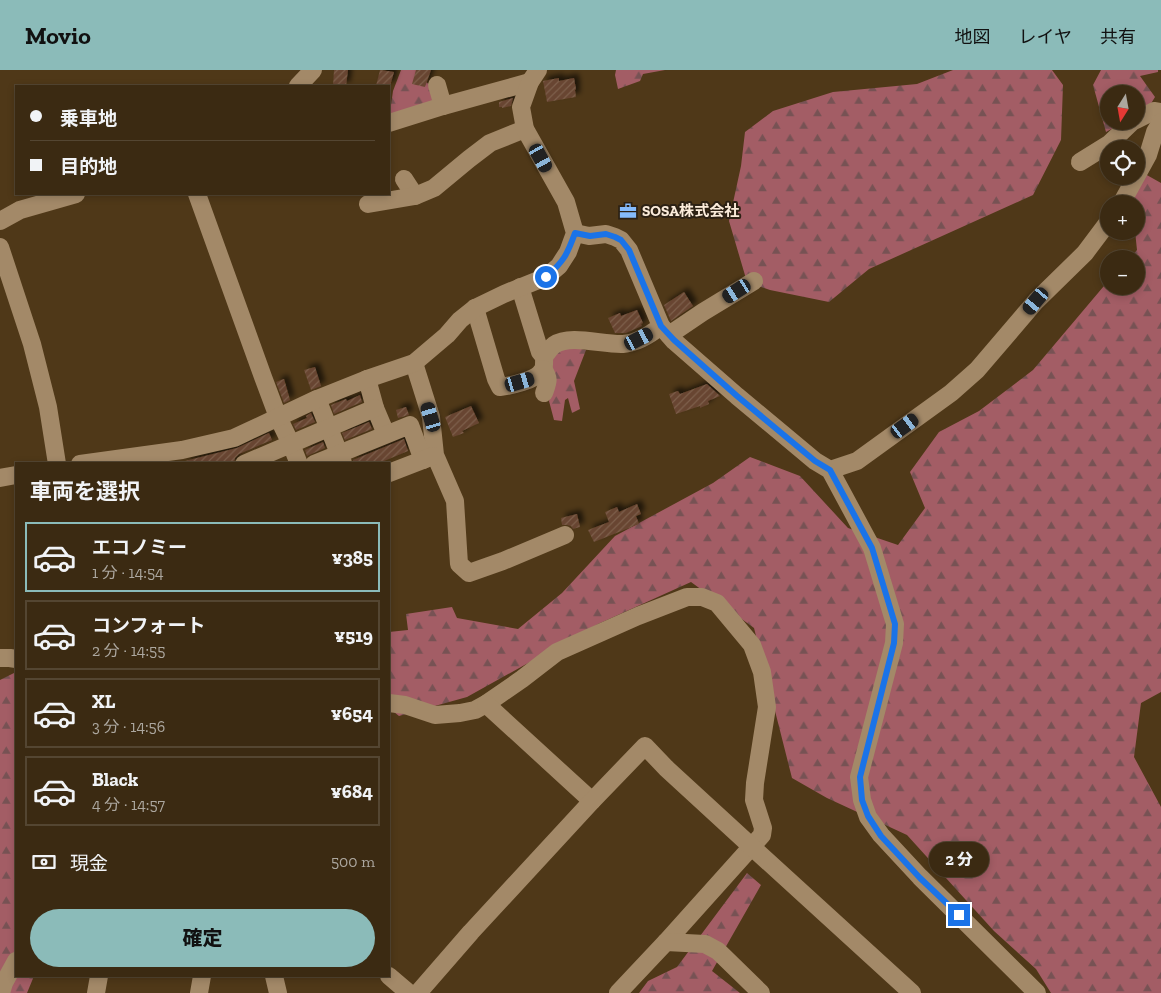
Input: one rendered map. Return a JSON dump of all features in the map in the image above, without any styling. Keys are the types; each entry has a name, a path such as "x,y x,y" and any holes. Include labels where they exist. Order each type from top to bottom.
{"street":[{"path":"299,85 313,70"},
{"path":"390,123 534,76"},
{"path":"92,462 182,450 234,438 317,399 366,379 414,363 474,308 546,277 559,266 568,252 575,233 566,202 525,129 521,107 534,76"},
{"path":"437,85 443,106"},
{"path":"1145,115 1154,111 1161,112"},
{"path":"1126,195 1148,155 1155,132 1161,122"},
{"path":"368,204 414,196 434,188 490,143 525,129"},
{"path":"1080,162 1109,144 1124,130"},
{"path":"404,179 414,196"},
{"path":"0,221 20,210 72,195"},
{"path":"198,195 263,377 298,462"},
{"path":"575,233 590,236 606,234 621,240 629,250 665,330 683,349 737,396 815,461 830,470 872,548 895,624 894,643 860,777 862,800 868,816 881,836 920,878 1037,993"},
{"path":"830,470 857,461 951,393 978,370 1036,301 1085,253 1100,233"},
{"path":"0,247 32,344 48,407 57,462"},
{"path":"474,308 496,379 500,387 505,387 534,378 540,374 554,345 565,340 625,344 655,331 665,330 703,312 754,281"},
{"path":"520,287 548,376 548,383 544,393"},
{"path":"414,363 431,417 430,457"},
{"path":"366,379 386,434"},
{"path":"317,399 341,458"},
{"path":"248,462 375,408"},
{"path":"323,462 341,458 386,434 410,425 454,501 460,564 469,573 565,535"},
{"path":"234,438 242,462"},
{"path":"390,473 430,457"},
{"path":"0,478 15,475"},
{"path":"482,556 503,561"},
{"path":"390,702 405,704 436,715 475,710 522,679 557,652 638,616 687,597 702,597 717,603 752,645 762,672 766,707 754,800 763,828 762,835 618,993"},
{"path":"0,658 15,659"},
{"path":"486,704 592,801"},
{"path":"418,993 471,932 645,746 666,768 912,993"},
{"path":"666,942 704,944 718,951 761,993"},
{"path":"1,993 6,978 15,963"},
{"path":"96,993 99,977"},
{"path":"199,993 202,977"},
{"path":"274,977 278,993"},
{"path":"390,977 409,993"}],"green space":[{"path":"401,70 423,70 418,76 434,88 437,104 390,119 393,91"},
{"path":"616,70 665,70 643,74 640,81 618,89 615,75"},
{"path":"953,70 1052,70 1063,85 1061,140 1033,195 869,269 829,302 770,290 747,282 729,221 741,166 745,132 773,111 833,92 917,84"},
{"path":"1101,70 1158,70 1158,72 1140,76 1155,97 1145,111 1145,85 1100,85 1100,110 1093,85"},
{"path":"1145,174 1161,183 1161,692 1141,703 1134,757 1161,807 1161,993 1051,993 1036,969 994,931 907,835 827,798 792,778 754,628 691,582 598,624 467,697 399,716 390,709 390,632 408,630 406,614 452,607 457,618 518,629 562,593 615,536 713,483 750,457 800,476 848,528 898,545 925,508 910,472 939,432 979,411 1033,370 1100,291 1100,295 1145,295 1145,250 1137,250 1136,240 1145,240 1145,195 1134,195 1140,185 1145,185"},
{"path":"571,347 586,350 574,381 580,409 572,413 568,398 565,400 562,421 554,420 549,401 553,387 549,373 555,352"},
{"path":"15,672 15,977 34,977 27,993 0,993 0,680"},
{"path":"747,873 761,885 712,971 740,993 639,993 648,981 677,967"}],"building":[{"path":"334,70 348,70 346,85 333,85"},
{"path":"380,70 394,72 390,86 376,85"},
{"path":"416,70 431,70 425,87 412,84"},
{"path":"559,78 559,81 574,78 576,97 547,102 543,81"},
{"path":"513,98 511,106 499,107 499,102"},
{"path":"684,292 693,306 671,321 664,305"},
{"path":"637,310 643,323 641,324 642,326 626,333 615,333 608,318 620,313 621,316"},
{"path":"315,367 321,386 311,390 304,370"},
{"path":"284,379 290,400 284,403 276,382"},
{"path":"707,384 720,396 708,401 709,404 700,408 700,406 676,414 669,394 678,391 680,394"},
{"path":"360,395 362,402 334,414 331,405"},
{"path":"471,406 479,423 462,431 464,433 453,437 445,417"},
{"path":"406,407 409,415 398,418 396,410"},
{"path":"311,413 315,422 296,430 293,424 307,418 306,416"},
{"path":"369,422 372,429 345,440 342,433"},
{"path":"269,433 272,440 239,454 234,462 185,461 237,448"},
{"path":"404,439 408,451 382,462 354,462 353,460"},
{"path":"323,442 325,448 307,456 305,450"},
{"path":"637,504 641,514 636,516 639,524 594,542 588,530 609,522 605,512 617,507 619,512"},
{"path":"577,514 580,527 573,529 571,526 562,525 561,518"}],"place":[{"name":"SOSA株式会社","path":"628,211"}],"route":[{"path":"546,277 559,266 568,252 575,233 590,236 606,234 621,240 629,250 661,326 683,349 737,396 815,461 830,470 872,548 895,624 894,643 860,777 862,800 868,816 881,836 920,878 959,915"}]}
